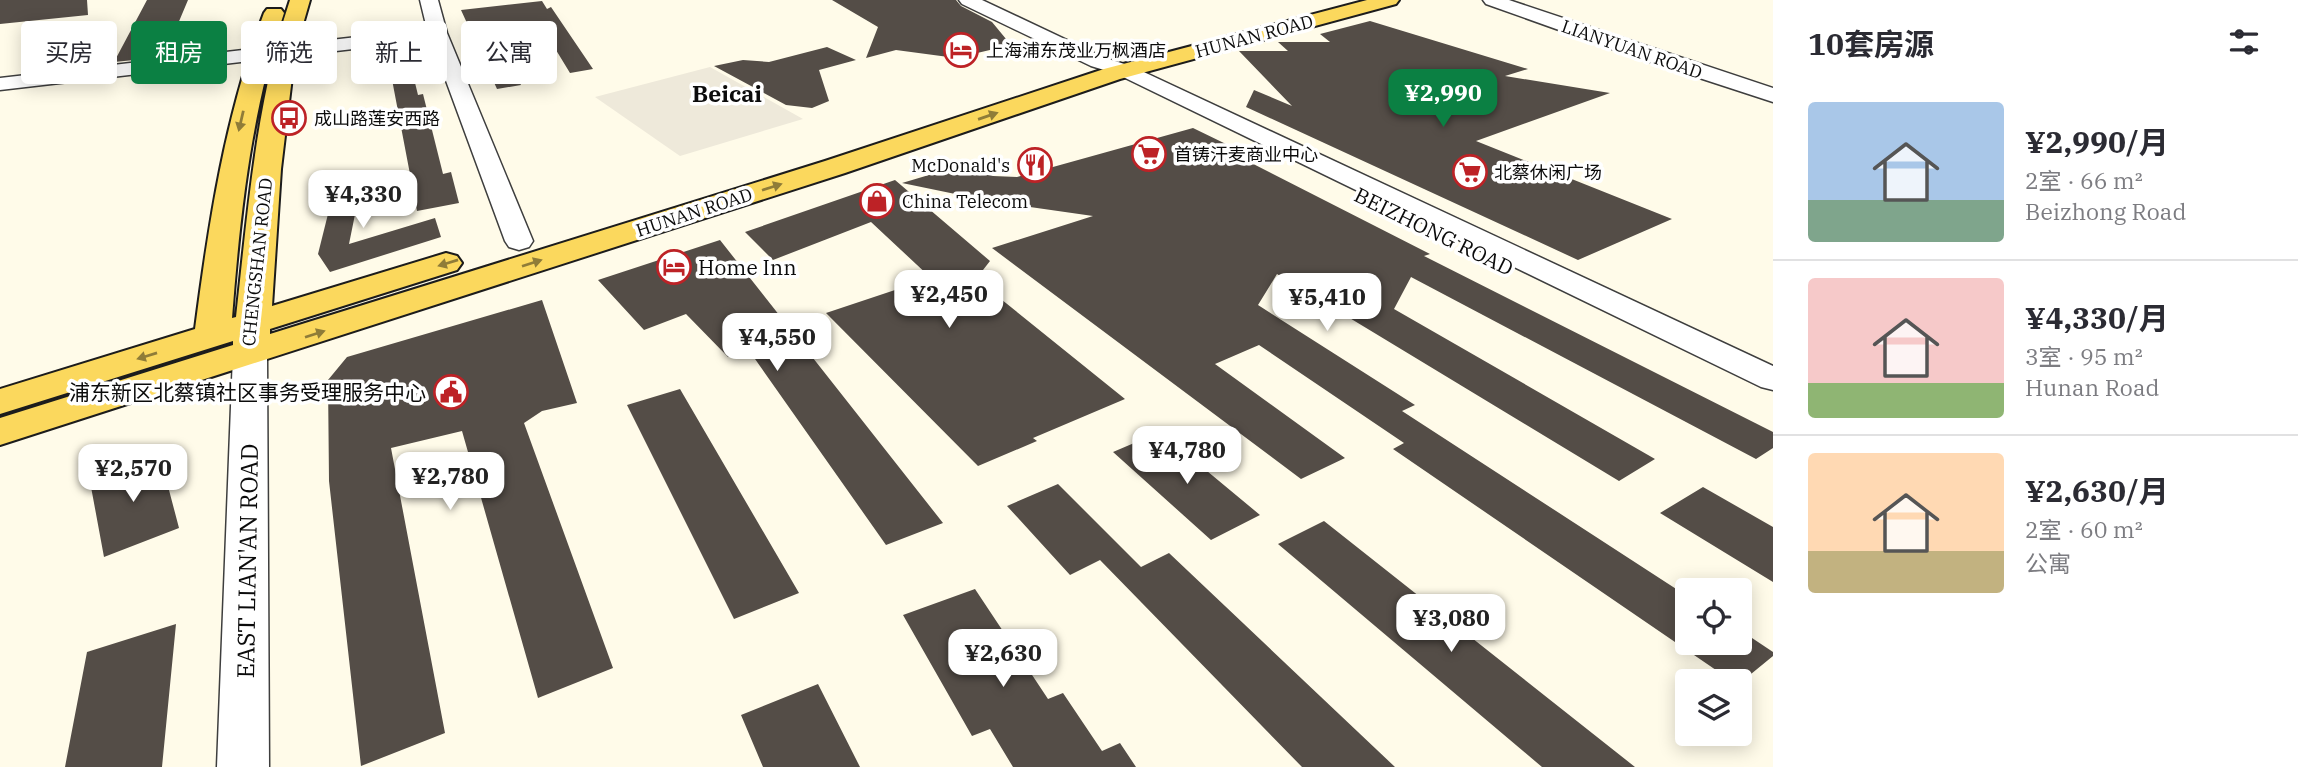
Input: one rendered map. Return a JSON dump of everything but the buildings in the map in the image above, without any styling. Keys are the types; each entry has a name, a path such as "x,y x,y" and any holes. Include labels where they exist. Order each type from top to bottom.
{"main road":[{"name":"CHENGSHAN ROAD","path":"276,21 279,0"},
{"name":"CHENGSHAN ROAD","path":"289,21 300,0"},
{"name":"HUNAN ROAD","path":"0,432 519,241 1111,69 1336,0"},
{"name":"HUNAN ROAD","path":"252,339 835,167 1111,69 1389,0"},
{"name":"CHENGSHAN ROAD","path":"261,84 229,179 212,336 252,339 267,169 270,84"},
{"path":"0,402 212,336"}],"street":[{"path":"429,0 435,21"},
{"name":"BEIZHONG ROAD","path":"968,0 1773,395"},
{"name":"LIANYUAN ROAD","path":"1492,0 1636,51 1773,95"},
{"path":"0,84 241,56"},
{"path":"447,56 519,241"},
{"name":"BEIZHONG ROAD","path":"1111,69 1773,379"},
{"name":"EAST LIAN'AN ROAD","path":"243,767 252,339"}],"shaded area":[{"path":"710,67 803,119 680,156 595,97"}],"place":[{"name":"上海浦东茂业万枫酒店","path":"961,50"},
{"name":"成山路莲安西路","path":"289,118"},
{"name":"首铸汗麦商业中心","path":"1149,154"},
{"name":"McDonald's","path":"1035,165"},
{"name":"北蔡休闲广场","path":"1470,172"},
{"name":"China Telecom","path":"877,201"},
{"name":"Home Inn","path":"674,267"},
{"name":"浦东新区北蔡镇社区事务受理服务中心","path":"451,392"}],"district":[{"name":"Beicai","path":"727,93"}]}
